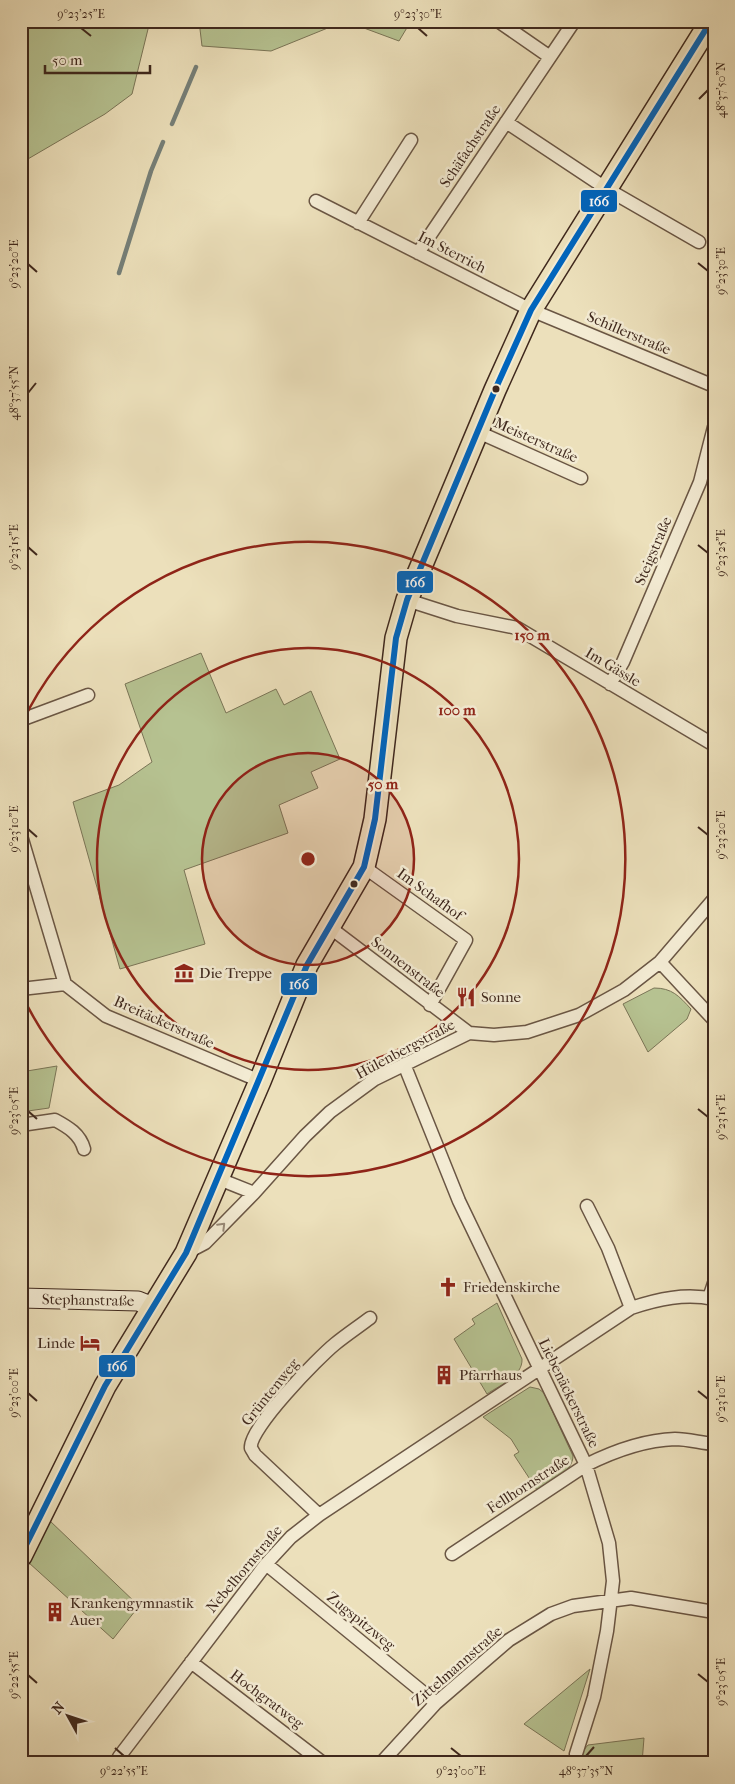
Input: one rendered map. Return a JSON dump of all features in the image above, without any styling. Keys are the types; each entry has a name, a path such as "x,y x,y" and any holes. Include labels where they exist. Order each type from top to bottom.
{"main road":[{"path":"21,1556 105,1386 186,1254 219,1180 307,965 364,867 375,819 396,638 407,600 531,310 712,21"}],"street":[{"path":"498,21 550,57"},
{"name":"Schäfachstraße","path":"418,253 573,24"},
{"path":"506,122 607,189 699,242"},
{"path":"358,222 411,140"},
{"name":"Im Sterrich","path":"316,201 531,310"},
{"name":"Schillerstraße","path":"531,310 714,386"},
{"name":"Steigstraße","path":"610,684 627,653 696,490 714,427"},
{"name":"Meisterstraße","path":"478,432 581,478"},
{"name":"Im Gässle","path":"407,600 458,616 517,628 714,745"},
{"path":"21,720 88,695"},
{"path":"21,836 65,984 21,989"},
{"name":"Im Schafhof","path":"364,867 466,940 430,1005"},
{"name":"Hülenbergstraße","path":"186,1254 205,1243 254,1193 304,1136 330,1112 376,1079 469,1033 494,1035 527,1032 570,1018 624,990 660,962 714,899"},
{"name":"Sonnenstraße","path":"328,926 469,1033"},
{"path":"660,962 714,1020"},
{"name":"Breitäckerstraße","path":"65,984 106,1016 260,1081"},
{"name":"Liebenäckerstraße","path":"404,1064 459,1201 586,1465 609,1543 613,1581 611,1600 594,1697 576,1754"},
{"path":"21,1125 55,1120 76,1134 82,1141 84,1149"},
{"path":"219,1180 254,1193"},
{"path":"587,1206 608,1248 631,1308"},
{"path":"711,1298 714,1283"},
{"name":"Nebelhornstraße","path":"126,1763 119,1756 266,1564 290,1537 319,1515 631,1308 657,1299 689,1296 711,1298"},
{"name":"Stephanstraße","path":"21,1298 138,1301 153,1307"},
{"name":"Grüntenweg","path":"319,1515 255,1455 251,1448 253,1438 260,1425 313,1365 336,1344 370,1318"},
{"name":"Fellhornstraße","path":"452,1554 586,1465 608,1454 646,1442 676,1439 714,1444"},
{"name":"Zugspitzweg","path":"266,1564 436,1703"},
{"name":"Zittelmannstraße","path":"381,1763 436,1703 508,1640 551,1614 573,1606 631,1598 714,1612"},
{"name":"Hochgratweg","path":"191,1662 323,1763"}],"green space":[{"path":"21,21 150,21 132,94 105,114 21,163"},
{"path":"199,21 345,21 271,51 202,46"},
{"path":"345,21 411,21 399,41"},
{"path":"201,653 226,713 276,689 284,705 311,691 340,759 311,772 318,788 279,805 288,833 184,870 205,944 120,969 73,802 119,785 152,762 125,684"},
{"path":"654,988 670,991 683,1000 691,1009 687,1019 648,1052 623,1004"},
{"path":"57,1066 49,1108 21,1112 21,1072"},
{"path":"497,1303 522,1359 519,1370 515,1375 487,1394 454,1339 475,1324 472,1319"},
{"path":"530,1387 539,1389 544,1393 573,1456 572,1462 565,1472 537,1490 514,1455 519,1452 511,1439 483,1417"},
{"path":"49,1520 139,1606 113,1639 28,1562"},
{"path":"590,1669 564,1751 524,1724"},
{"path":"644,1738 642,1763 573,1763 588,1745"}],"waterway":[{"path":"172,124 196,67"},
{"path":"119,273 151,171 163,142"}],"transit line":[{"name":"166","path":"21,1555 105,1386 186,1253 307,965 364,867 375,819 396,638 407,600 495,390 531,310 711,21"}],"place":[{"name":"Die Treppe","path":"184,973"},
{"name":"Sonne","path":"466,997"},
{"name":"Friedenskirche","path":"448,1287"},
{"name":"Linde","path":"90,1343"},
{"name":"Pfarrhaus","path":"444,1375"},
{"name":"Krankengymnastik Auer","path":"55,1612"}]}
